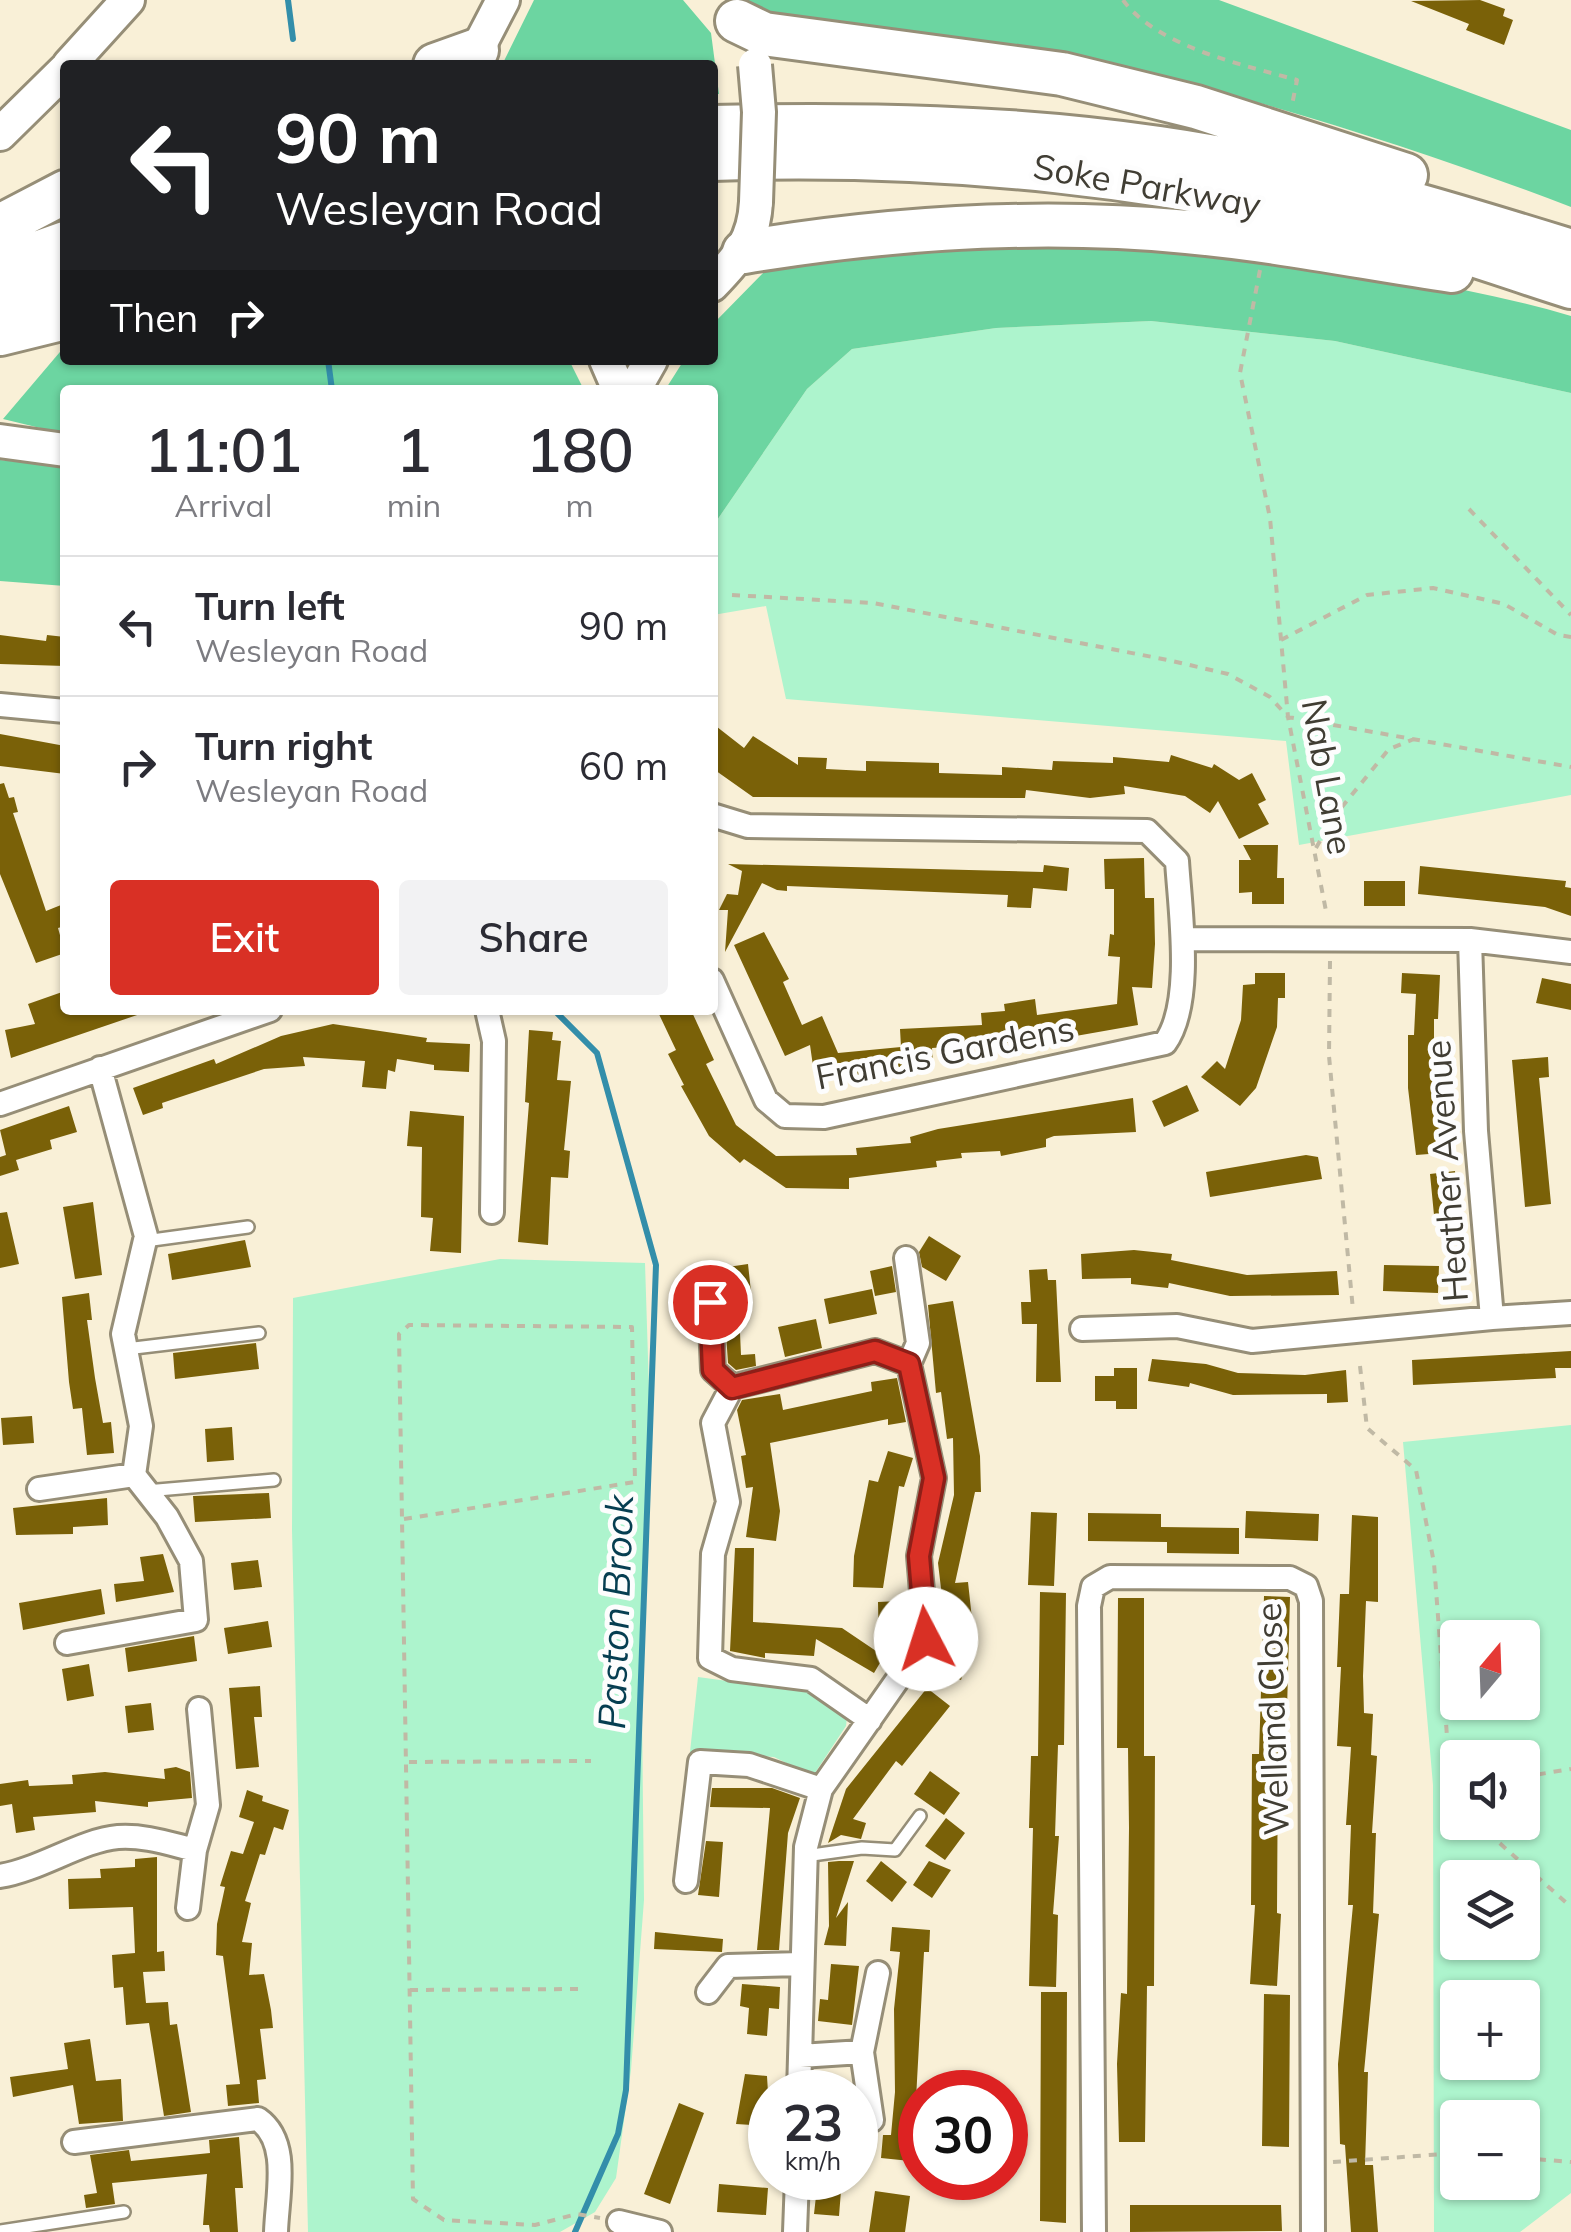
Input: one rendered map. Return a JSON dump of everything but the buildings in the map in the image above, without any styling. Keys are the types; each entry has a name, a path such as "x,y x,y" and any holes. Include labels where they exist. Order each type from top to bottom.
{"highway":[{"path":"730,10 764,34 1062,74 1196,107 1385,167 1571,236"},
{"name":"Soke Parkway","path":"718,127 889,123 1162,148 1390,195 1571,252"},
{"name":"Soke Parkway","path":"718,159 868,156 1026,165 1154,182 1398,233 1571,288"},
{"path":"0,226 60,195"},
{"path":"744,252 858,233 1040,227 1186,232 1571,288"},
{"path":"0,266 60,245"},
{"path":"0,299 60,279"},
{"path":"0,334 60,319"}],"street":[{"path":"73,60 128,0"},
{"path":"476,58 503,0"},
{"path":"718,279 744,252 752,235 756,202 759,112 755,65 730,10"},
{"path":"0,134 60,74"},
{"path":"0,441 60,449"},
{"path":"0,705 60,711"},
{"name":"Francis Gardens","path":"718,817 748,826 1147,831 1177,861 1182,939 1177,1026 1164,1043 824,1116 785,1116 766,1100 718,993"},
{"path":"1182,939 1470,940 1571,952"},
{"name":"Heather Avenue","path":"1470,940 1476,1130 1492,1318 1571,1313"},
{"path":"0,1104 255,1015"},
{"path":"488,1015 494,1041 492,1212"},
{"path":"67,1643 196,1620 192,1560 140,1483 142,1426 124,1334 145,1241 100,1068"},
{"path":"800,2070 806,1856 821,1789 926,1639 919,1556 934,1478 909,1364 918,1343 906,1258"},
{"path":"710,1302 713,1370 732,1388"},
{"path":"1082,1329 1177,1326 1252,1341 1492,1318"},
{"path":"870,1720 811,1679 732,1669 710,1658 713,1554 728,1502 712,1423 732,1388 875,1351 909,1364"},
{"path":"40,1489 140,1483"},
{"name":"Welland Close","path":"1094,2232 1089,1606 1093,1587 1110,1576 1290,1578 1306,1586 1310,1601 1313,2232"},
{"path":"188,1908 195,1850 208,1805 198,1709"},
{"path":"686,1881 700,1762 749,1764 821,1789"},
{"path":"0,1876 23,1872 116,1837 155,1840 195,1850"},
{"path":"708,1992 728,1966 802,1964"},
{"path":"865,2070 862,2052 878,1973"},
{"path":"800,2056 862,2052"},
{"path":"74,2142 258,2118 271,2128 278,2144 276,2232"},
{"path":"795,2232 796,2200"},
{"path":"608,2220 660,2232"}],"lane":[{"path":"145,1241 248,1226"},
{"path":"126,1349 259,1333"},
{"path":"140,1483 274,1480"},
{"path":"806,1856 862,1848 895,1850 920,1816"},
{"path":"0,2231 124,2212"}],"path":[{"path":"1123,0 1132,12 1200,52 1297,80 1291,110"},
{"name":"Nab Lane","path":"1264,256 1240,373 1270,518 1288,716 1336,939 1330,1056 1354,1310"},
{"path":"1468,509 1571,615"},
{"path":"1281,640 1367,595 1434,588 1504,604 1558,636 1571,637"},
{"path":"732,595 873,604 1168,660 1228,674 1270,696 1288,716 1571,767"},
{"path":"1314,850 1333,818 1389,749 1414,739"},
{"path":"404,1519 635,1482 632,1327 409,1325 399,1334 409,1762 413,2199 444,2220 534,2225 577,2214 608,2220"},
{"path":"1360,1366 1368,1428 1416,1470 1434,1563 1447,1740"},
{"path":"409,1762 591,1761"},
{"path":"1540,1774 1571,1769"},
{"path":"1496,1840 1571,1907"},
{"path":"410,1990 583,1989"},
{"path":"1314,2162 1440,2154"},
{"path":"1540,2159 1571,2162"}],"green space":[{"path":"534,0 683,0 711,33 715,60 504,60"},
{"path":"742,0 1219,0 1571,130 1571,207 1363,134 1151,74 1005,45 759,16"},
{"path":"1080,240 1265,259 1451,287 1571,316 1571,393 1335,341 1151,321 996,328 852,349 807,389 718,519 718,385 668,385 681,365 718,365 718,319 771,265 891,248"},
{"path":"1151,321 1335,341 1571,393 1571,795 1299,845 1286,741 786,699 766,606 718,614 718,519 807,389 852,349 996,328"},
{"path":"60,352 60,365 572,365 582,385 60,385 60,433 3,419"},
{"path":"0,460 60,466 60,586 0,581"},
{"path":"500,1259 645,1263 651,1453 642,1712 644,1900 631,2070 616,2178 595,2212 560,2232 308,2232 292,1530 293,1298"},
{"path":"1571,1425 1571,2193 1520,2232 1434,2232 1433,1785 1403,1442"},
{"path":"698,1677 779,1688 786,1682 810,1685 847,1717 846,1726 813,1776 774,1757 690,1752"}],"waterway":[{"name":"Paston Brook","path":"288,0 293,39"},
{"name":"Paston Brook","path":"329,365 331,385"},
{"name":"Paston Brook","path":"559,1015 597,1053 656,1265 626,2090 618,2134 575,2232"}],"route":[{"path":"710,1302 713,1370 732,1388 875,1351 909,1364 934,1478 919,1556 926,1639"}]}
